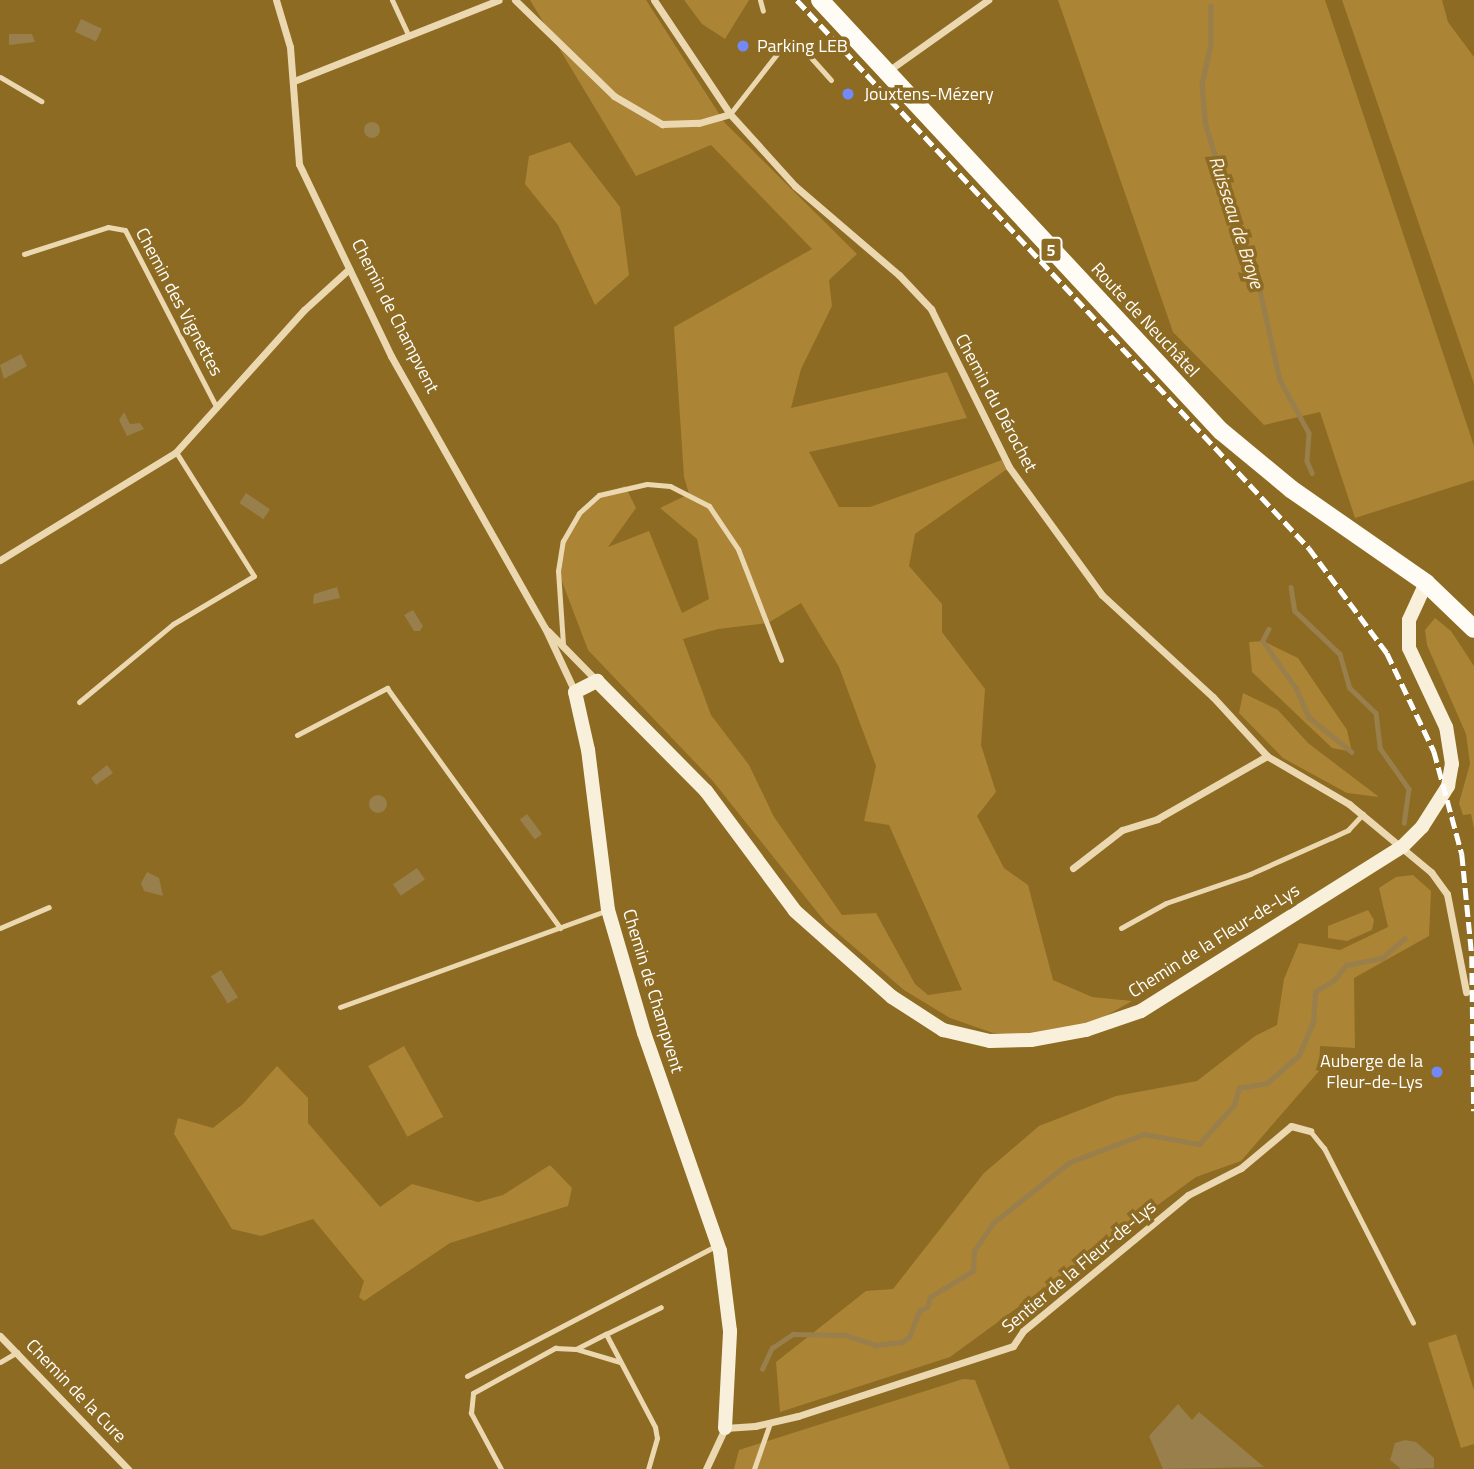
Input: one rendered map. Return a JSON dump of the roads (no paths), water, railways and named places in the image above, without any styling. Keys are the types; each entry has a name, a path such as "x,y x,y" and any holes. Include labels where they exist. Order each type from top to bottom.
{"main road":[{"name":"Route de Neuchâtel","path":"820,0 885,73 1221,431 1312,505 1426,583 1474,629"}],"street":[{"name":"Chemin de Champvent","path":"276,0 293,81 299,164 391,356 545,628 575,692 588,750 608,910 644,1033 720,1247 730,1331 725,1427"},
{"path":"293,81 499,0"},
{"path":"515,0 614,96 662,124 699,123 730,114"},
{"name":"Chemin du Dérochet","path":"654,0 730,114 795,186 918,293 931,309 1009,467 1102,595 1213,697 1267,755 1363,814 1430,870 1447,894 1466,992"},
{"path":"885,73 988,0"},
{"name":"Chemin des Vignettes","path":"0,560 176,452 304,310 349,270"},
{"name":"Chemin de la Fleur-de-Lys","path":"597,681 706,791 795,911 816,932 916,1015 968,1038 1031,1040 1086,1030 1141,1011 1403,846 1438,807 1452,764 1446,727 1409,648 1409,620 1426,583"},
{"name":"Chemin de Champvent","path":"545,628 597,681"},
{"path":"575,692 597,681"},
{"path":"1073,868 1122,830 1157,819 1267,755"},
{"name":"Sentier de la Fleur-de-Lys","path":"725,1427 770,1423 1013,1346 1023,1331 1195,1189 1241,1168 1291,1126 1310,1131"},
{"name":"Chemin de la Cure","path":"0,1336 128,1469"},
{"path":"706,1469 725,1427"}],"lane":[{"path":"393,0 408,34"},
{"path":"760,0 763,11"},
{"path":"730,114 787,41 797,42 831,80"},
{"path":"0,77 41,101"},
{"name":"Chemin des Vignettes","path":"24,254 108,227 125,230 218,408"},
{"path":"79,702 173,624 254,576 254,569 176,452"},
{"path":"563,645 558,571 563,541 579,513 599,495 625,485 647,484 670,486 709,506 738,549 781,660"},
{"path":"297,735 387,688 560,928"},
{"path":"1121,928 1166,903 1250,874 1348,830 1363,814"},
{"path":"0,928 49,907"},
{"path":"340,1007 608,910"},
{"path":"1310,1131 1324,1148 1413,1323"},
{"path":"467,1376 720,1247"},
{"path":"576,1349 661,1307"},
{"path":"607,1334 654,1427 657,1438 648,1469"},
{"path":"501,1469 471,1413 472,1393 555,1348 576,1349 620,1362"},
{"path":"0,1362 17,1352"},
{"path":"754,1469 770,1423"}],"waterway":[{"name":"Ruisseau de Broye","path":"1211,6 1211,45 1202,84 1205,122 1231,209 1256,272 1280,380 1309,433 1307,461 1312,473"},
{"name":"Ruisseau de Broye","path":"1291,587 1295,611 1340,654 1350,688 1376,713 1380,748 1409,789 1404,823"},
{"path":"1269,629 1263,641 1296,688 1309,717 1352,752"},
{"name":"Ruisseau de Broye","path":"762,1369 772,1348 793,1334 845,1335 876,1345 902,1342 909,1337 919,1311 927,1307 930,1297 973,1271 974,1251 993,1223 1070,1162 1144,1134 1199,1144 1234,1105 1239,1088 1267,1083 1299,1055 1313,1022 1315,992 1334,980 1346,965 1382,958 1405,938"}],"railway":[{"path":"797,0 1309,548 1387,653 1434,751 1462,854 1472,956 1474,1111"}],"place":[{"name":"Parking LEB","path":"743,46"},
{"name":"Jouxtens-Mézery","path":"848,94"},
{"name":"Auberge de la Fleur-de-Lys","path":"1437,1072"}]}
